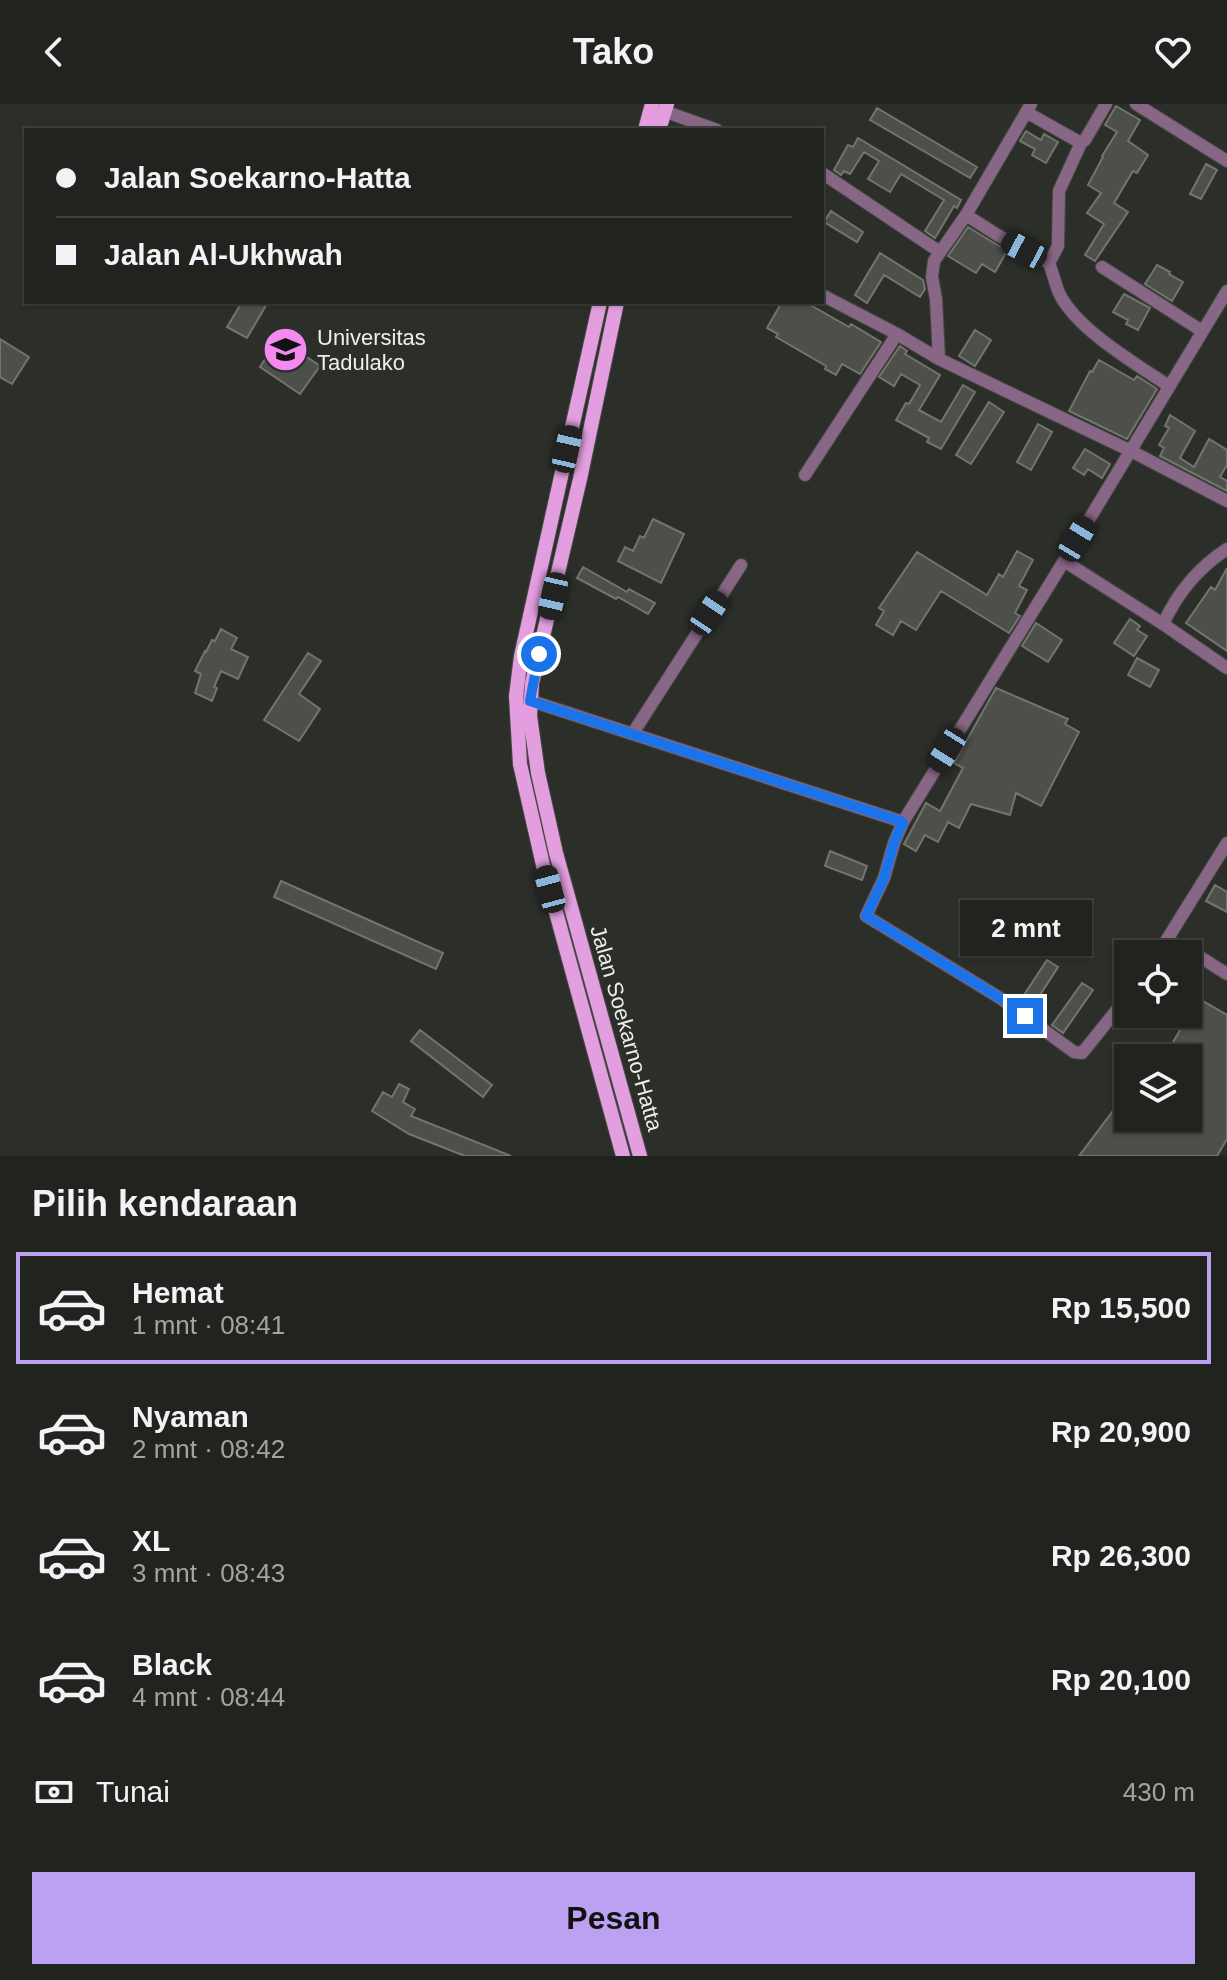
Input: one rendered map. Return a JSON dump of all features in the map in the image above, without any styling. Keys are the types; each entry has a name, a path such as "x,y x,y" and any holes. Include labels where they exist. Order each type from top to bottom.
{"main road":[{"path":"646,128 659,106"},
{"path":"659,106 659,128"},
{"name":"Jalan Soekarno-Hatta","path":"600,304 521,656 520,764 543,865 623,1156"},
{"name":"Jalan Soekarno-Hatta","path":"523,698 532,683 617,304"},
{"name":"Jalan Soekarno-Hatta","path":"523,698 530,716 538,773 556,853 640,1156"},
{"path":"603,1086 620,1087"}],"street":[{"path":"1049,263 1058,246 1059,191 1081,143 1106,104"},
{"path":"1136,104 1227,161"},
{"path":"659,106 712,128"},
{"path":"939,359 932,277 934,261 966,215 1029,108 1081,143"},
{"path":"824,174 940,252"},
{"path":"966,215 1049,263 1060,294 1081,321 1120,353 1169,386"},
{"path":"1102,267 1202,331"},
{"path":"1114,1013 1082,1053 1077,1053 1000,998 866,916 884,878 903,822 1227,291"},
{"path":"824,296 939,359 1227,501"},
{"path":"805,475 897,334"},
{"path":"1163,624 1187,585 1215,556 1227,549"},
{"path":"1064,561 1227,668"},
{"path":"633,733 741,565"},
{"path":"523,698 903,822"},
{"path":"1167,940 1227,843"},
{"path":"1202,958 1227,974"}],"building":[{"path":"1116,106 1140,120 1128,141 1148,155 1137,173 1133,171 1114,203 1128,212 1095,261 1085,255 1104,224 1087,213 1101,193 1088,185 1117,132 1105,125"},
{"path":"877,108 977,167 970,178 870,120"},
{"path":"1026,131 1041,140 1044,134 1058,142 1046,163 1032,155 1035,149 1020,141"},
{"path":"858,138 961,200 935,238 925,231 944,200 901,174 890,192 868,179 879,161 864,152 850,174 844,171 841,175 834,170 848,145 853,147"},
{"path":"1206,164 1217,170 1201,199 1190,194"},
{"path":"831,211 863,232 857,242 824,222"},
{"path":"968,227 1007,251 995,272 982,264 976,273 948,256"},
{"path":"880,253 923,280 925,289 920,297 884,275 867,303 855,295"},
{"path":"1157,265 1183,282 1172,301 1145,284"},
{"path":"1124,294 1150,308 1138,330 1113,312"},
{"path":"241,304 267,304 247,338 227,327"},
{"path":"781,304 809,304 881,342 860,374 842,364 836,375 767,328"},
{"path":"975,330 991,340 975,366 959,356"},
{"path":"279,338 320,366 300,394 260,367"},
{"path":"0,339 29,357 12,384 0,377"},
{"path":"900,346 907,351 905,354 940,375 919,410 941,422 963,385 975,392 941,449 927,442 929,438 896,420 920,385 901,374 894,386 879,377"},
{"path":"1099,360 1134,380 1137,376 1157,389 1127,439 1069,411"},
{"path":"989,402 1004,412 971,464 956,455"},
{"path":"1170,415 1195,431 1180,458 1194,467 1209,439 1227,450 1227,465 1220,477 1227,481 1227,491 1160,456 1164,448 1159,445 1169,428 1165,426"},
{"path":"1038,424 1052,432 1031,470 1017,462"},
{"path":"1085,449 1110,464 1102,478 1088,469 1084,475 1073,468"},
{"path":"653,519 684,534 661,583 618,561 625,547 633,551 640,536 644,538"},
{"path":"1017,551 1033,560 1019,586 1027,590 1015,613 1020,616 1009,633 941,591 916,630 901,621 893,635 876,625 884,611 879,608 917,552 987,595 999,574 1003,577"},
{"path":"583,567 627,592 629,589 655,603 648,614 618,597 616,599 577,578"},
{"path":"1227,568 1227,651 1186,623 1211,587 1215,590"},
{"path":"1130,619 1140,626 1137,630 1147,636 1134,656 1114,643"},
{"path":"1036,623 1062,640 1048,662 1022,646"},
{"path":"221,629 237,638 231,649 248,657 238,679 221,671 212,701 195,693 201,674 195,671"},
{"path":"308,653 321,661 299,694 320,709 299,741 264,720"},
{"path":"1137,658 1159,670 1150,687 1128,675"},
{"path":"996,688 1068,719 1065,724 1079,732 1041,806 1016,793 1010,815 971,804 959,828 948,822 938,842 925,835 916,851 904,844 926,803 940,811 963,768 954,763"},
{"path":"830,851 867,866 862,880 825,866"},
{"path":"281,881 443,953 436,969 274,897"},
{"path":"1215,885 1227,892 1227,912 1206,901"},
{"path":"1014,905 1023,910 1019,917 1024,920 1016,933 1030,941 1024,951 993,931 999,922 1003,924"},
{"path":"1047,960 1058,967 1031,1009 1020,1001"},
{"path":"1082,983 1093,990 1063,1033 1052,1025"},
{"path":"1202,1000 1227,1015 1227,1139 1217,1156 1079,1156 1114,1110 1114,1132 1202,1132 1202,1044 1172,1044 1181,1028 1202,1028"},
{"path":"420,1030 492,1085 483,1097 411,1041"},
{"path":"399,1084 409,1089 403,1102 415,1109 411,1116 511,1156 465,1156 409,1134 372,1111 383,1092 392,1097"}],"place":[{"name":"Universitas Tadulako","path":"286,350"}],"route":[{"path":"539,654 530,701 903,822 888,868 866,916 1025,1016"}]}
